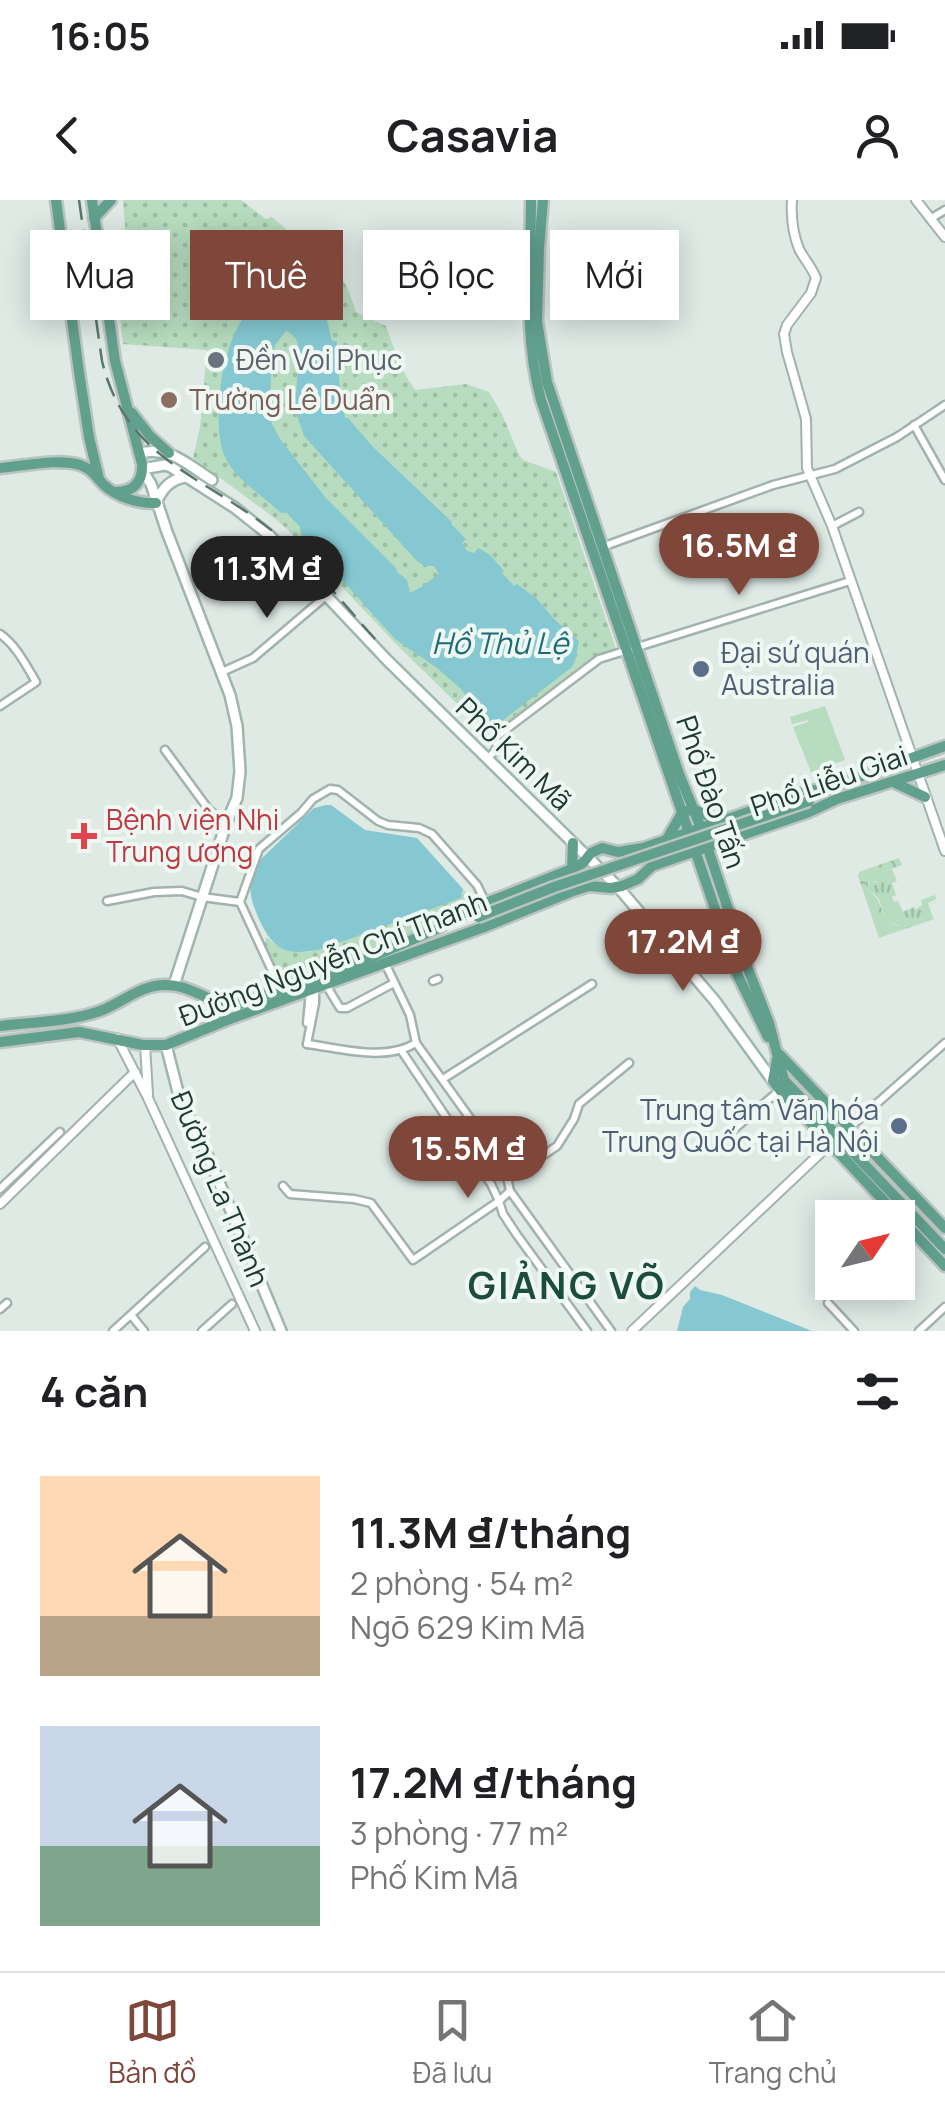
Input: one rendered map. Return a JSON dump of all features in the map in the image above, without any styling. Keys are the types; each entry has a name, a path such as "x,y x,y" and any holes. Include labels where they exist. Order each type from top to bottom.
{"main road":[{"path":"53,200 90,443 99,478"},
{"path":"92,200 124,401 156,503 222,672 236,726 240,770 237,798 174,985"},
{"path":"94,218 111,200"},
{"name":"Phố Đào Tấn","path":"531,200 533,289 546,382 646,691 688,811 701,828 778,1053"},
{"name":"Phố Đào Tấn","path":"533,289 543,200"},
{"path":"124,401 168,453"},
{"path":"69,462 83,454 90,443"},
{"path":"116,492 131,489 141,478 142,464 155,450 168,453"},
{"name":"Phố Kim Mã","path":"168,453 262,528 387,660 618,887 714,1001 777,1086 888,1198 945,1266"},
{"path":"0,468 69,462 86,468 104,485 132,501 156,503"},
{"name":"Phố Kim Mã","path":"142,464 165,465 212,480"},
{"path":"156,503 166,486 191,475"},
{"name":"Phố Liễu Giai","path":"589,858 602,848 618,852 643,848 945,746"},
{"name":"Phố Liễu Giai","path":"696,856 710,856 732,839 945,764"},
{"path":"892,781 925,797"},
{"path":"440,935 554,887 809,801 831,787"},
{"path":"809,801 837,799"},
{"path":"667,840 688,811 720,822"},
{"name":"Phố Đào Tấn","path":"688,811 688,832 738,976 778,1053"},
{"path":"738,816 737,826 744,835"},
{"path":"710,856 732,839"},
{"path":"573,843 568,871 576,882 574,891"},
{"path":"643,848 641,855 652,866"},
{"path":"618,887 638,880 652,866 696,856"},
{"name":"Đường Nguyễn Chí Thanh","path":"0,1026 100,1011 152,986 174,985 238,1010 384,962 440,935 451,920 568,871 589,858"},
{"name":"Đường Nguyễn Chí Thanh","path":"0,1042 76,1033 166,1045 281,990 315,985 440,935 484,927 589,886 618,887"},
{"path":"74,1017 76,1033"},
{"name":"Đường La Thành","path":"166,1045 179,1096 210,1160 280,1331"},
{"path":"777,1086 778,1053"},
{"path":"778,1053 945,1228"},
{"name":"Phố Kim Mã","path":"778,1053 784,1080 834,1141"},
{"name":"Phố Kim Mã","path":"888,1198 945,1249"}],"street":[{"path":"792,200 792,220 800,252 816,278 811,293 784,334 806,419 806,465 832,526 945,851"},
{"path":"916,200 945,237"},
{"path":"930,219 945,210"},
{"path":"597,548 835,468 897,437 945,405"},
{"path":"914,426 945,480"},
{"path":"832,526 859,512"},
{"path":"487,759 497,749 496,737 589,664 850,581"},
{"path":"222,672 253,658 327,596"},
{"path":"0,634 16,650 36,682 0,706"},
{"path":"165,750 209,810 226,824"},
{"path":"281,990 240,902 259,849 313,799 330,789 338,790 378,821 427,830 471,877 486,903"},
{"path":"107,900 182,891 240,902"},
{"path":"384,962 410,1015 416,1044 505,1167 510,1191 611,1331"},
{"path":"315,985 340,1008 347,1008 394,983"},
{"path":"443,1079 592,984"},
{"path":"315,985 306,1044 374,1052 401,1050 416,1044"},
{"path":"118,1038 255,1331"},
{"path":"632,1331 848,1128 945,1043"},
{"path":"145,1045 148,1098"},
{"path":"401,1050 491,1184 503,1214 587,1331"},
{"path":"507,1180 557,1146 579,1104 629,1063"},
{"path":"2,1195 135,1072"},
{"path":"726,1136 777,1086"},
{"path":"2,1195 60,1132"},
{"path":"283,1186 292,1197 354,1198 371,1203 412,1260 510,1191"},
{"path":"112,1331 205,1247"},
{"path":"0,1309 7,1303"},
{"path":"202,1331 232,1304"},
{"path":"828,1304 854,1331"},
{"path":"919,1331 945,1307"},
{"path":"131,1315 144,1331"}],"green space":[{"path":"123,200 241,200 266,219 272,217 286,230 190,230 190,320 343,320 343,281 363,320 386,326 401,368 415,390 466,384 489,392 523,460 556,472 616,649 590,659 500,727 483,729 286,528 193,458 207,350 123,344 120,320 170,320 170,230 125,230"},
{"path":"825,706 845,760 811,772 793,727 808,720 792,724 790,717"},
{"path":"899,858 902,865 880,873 879,880 868,883 868,891 878,900 886,921 898,926 932,915 934,919 879,938 859,872"},
{"path":"892,869 897,881 892,883 894,902 898,901 903,912 914,907 915,910 922,905 921,900 935,895 936,899 928,903 932,915 900,926 886,921 879,900 867,887 876,882 880,873"},
{"path":"463,889 472,899 469,906 318,973 298,979 280,978 261,950 267,937 287,950 310,952 463,894"}],"water":[{"name":"Hồ Thủ Lệ","path":"327,320 332,341 337,341 345,418 452,522 466,539 462,543 467,551 474,553 478,548 490,555 514,586 517,584 536,598 579,641 572,667 498,724 487,725 461,689 395,639 301,534 300,527 287,513 281,513 244,481 226,459 221,443 220,396 223,370 240,323","holes":["286,331 293,336 301,360 295,410 304,436 417,561 434,566 439,574 410,593 407,580 325,497 272,424 270,359"]},
{"path":"326,805 365,830 417,838 463,889 461,898 322,949 298,952 275,944 258,917 251,895 252,877 258,862 314,808"},
{"path":"695,1286 812,1331 677,1331 683,1307"}],"railway":[{"path":"79,200 102,361 113,395 129,422 171,463 290,546 376,640"}],"place":[{"name":"Đền Voi Phục","path":"216,360"},
{"name":"Trường Lê Duẩn","path":"169,400"},
{"name":"Đại sứ quán Australia","path":"701,669"},
{"name":"Bệnh viện Nhi Trung ương","path":"84,836"},
{"name":"Trung tâm Văn hóa Trung Quốc tại Hà Nội","path":"899,1126"}],"district":[{"name":"GIẢNG VÕ","path":"567,1286"}]}
